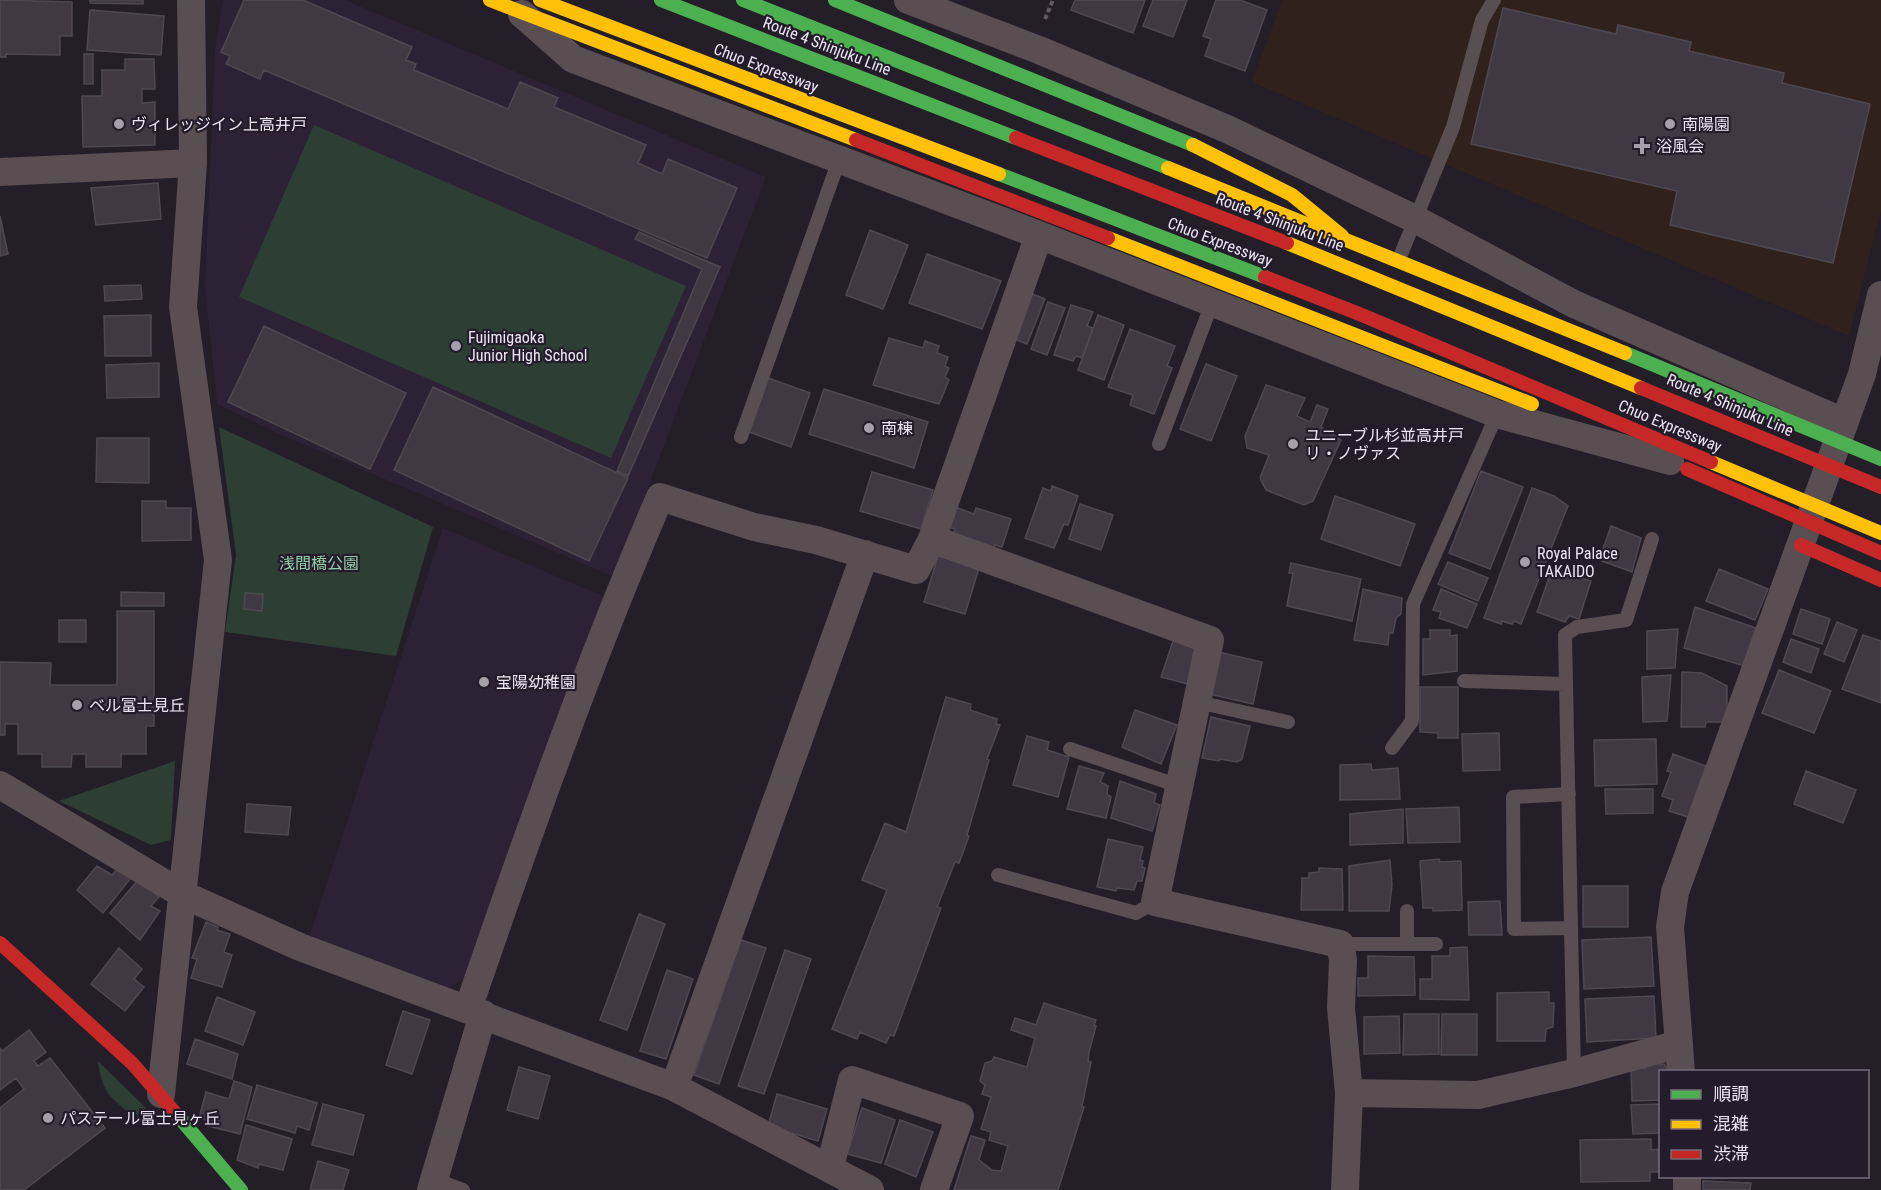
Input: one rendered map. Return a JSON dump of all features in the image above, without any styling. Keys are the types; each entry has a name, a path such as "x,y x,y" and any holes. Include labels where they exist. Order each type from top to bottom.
{"main road":[{"path":"490,0 529,5 662,64 1554,413 1670,461 1804,533 1881,580"},
{"name":"Route 4 Shinjuku Line","path":"661,0 1377,278 1881,487"},
{"path":"743,0 1399,260 1841,431 1881,459"},
{"path":"835,0 1180,139 1292,195 1342,236"},
{"name":"Chuo Expressway","path":"529,5 902,136 1362,315 1881,533"},
{"path":"1804,533 1881,553"},
{"path":"0,943 132,1063 161,1094 241,1190"}],"street":[{"path":"161,1094 218,560 183,307 193,163 191,0"},
{"path":"908,0 1039,50 1217,125 1415,219 1574,304 1841,431"},
{"path":"529,5 573,59 1039,235 1497,414 1670,461"},
{"path":"0,172 193,163"},
{"path":"433,1185 476,1012 514,874 625,578 660,497 754,527 865,554 916,570 932,539 1039,235"},
{"path":"1349,1093 1478,1095 1574,1073 1680,1058 1670,927 1675,892 1862,374 1881,295"},
{"path":"932,539 1210,640 1155,902 1340,944 1341,1008 1349,1093 1345,1190"},
{"path":"674,1087 865,554"},
{"path":"0,786 184,895 300,947 674,1087 870,1190"},
{"path":"830,1167 852,1080 960,1116 934,1190"}],"lane":[{"path":"1399,260 1453,127 1482,20 1494,0"},
{"path":"741,437 838,160"},
{"path":"1159,444 1212,303"},
{"path":"1392,748 1412,721 1413,604 1497,414"},
{"path":"1574,1073 1565,635 1577,627 1626,620 1652,539"},
{"path":"1464,681 1566,684"},
{"path":"1197,702 1288,722"},
{"path":"1070,749 1179,786"},
{"path":"1569,794 1513,797 1514,929 1571,928"},
{"path":"998,875 1136,913 1155,902"},
{"path":"1407,911 1407,944"},
{"path":"1340,944 1436,944"},
{"path":"433,1185 463,1190"}],"path":[{"path":"1044,23 1053,0"}],"shaded area":[{"name":"Fujimigaoka Junior High School","path":"223,0 345,0 766,177 614,577 277,433 217,404 205,287 215,50"},
{"name":"浴風会","path":"1282,0 1881,0 1881,211 1849,336 1252,82"},
{"name":"宝陽幼稚園","path":"443,528 605,597 468,976 452,986 447,993 309,938"}],"green space":[{"path":"314,125 686,286 611,458 239,297"},
{"name":"浅間橋公園","path":"219,427 433,527 396,656 225,632 236,555"},
{"path":"175,761 171,840 151,845 59,801"},
{"path":"98,1061 148,1110 134,1117 113,1099 102,1082"}],"building":[{"path":"0,0 72,2 72,36 60,36 60,55 6,54 6,57 0,57"},
{"path":"90,0 143,0 143,4 90,3"},
{"path":"244,0 303,0 412,47 406,60 416,64 414,70 508,109 520,82 558,98 554,107 646,145 638,163 662,174 668,159 737,188 707,258 264,70 260,79 226,64 230,56 221,52"},
{"path":"1075,0 1145,0 1133,33 1071,10"},
{"path":"1153,0 1187,0 1173,37 1143,26"},
{"path":"1216,0 1240,0 1267,10 1245,71 1205,56 1211,39 1203,36"},
{"name":"南陽園","path":"1503,8 1616,34 1618,25 1691,42 1689,51 1784,73 1782,83 1870,104 1833,263 1670,225 1677,191 1471,144"},
{"path":"90,10 164,16 161,55 87,50"},
{"path":"84,54 93,54 93,84 84,84"},
{"name":"ヴィレッジイン上高井戸","path":"125,59 154,59 155,89 142,89 142,103 155,102 155,145 83,147 82,96 102,96 102,70 125,70"},
{"path":"158,183 161,219 96,225 91,188"},
{"path":"0,216 8,254 0,256"},
{"path":"870,230 908,245 883,309 846,295"},
{"path":"639,232 720,267 628,476 617,471 702,269 635,239"},
{"path":"927,254 1001,281 982,329 909,303"},
{"path":"141,285 142,299 105,301 104,286"},
{"path":"1025,291 1045,299 1027,344 1007,336"},
{"path":"1048,302 1065,308 1047,355 1031,349"},
{"path":"1071,305 1093,312 1087,326 1093,328 1082,358 1076,356 1073,361 1054,355"},
{"path":"151,315 151,356 105,356 104,316"},
{"path":"1098,315 1124,325 1104,380 1078,370"},
{"path":"264,326 406,393 370,469 228,402"},
{"path":"1130,329 1175,346 1167,366 1172,368 1154,414 1130,405 1133,395 1108,387"},
{"path":"889,338 923,348 925,341 939,346 937,353 948,357 945,366 949,368 945,377 949,380 939,404 873,385"},
{"path":"159,363 159,397 107,398 106,365"},
{"path":"1206,364 1237,376 1211,441 1180,429"},
{"path":"768,378 810,393 791,447 749,432"},
{"name":"ユニーブル杉並高井戸 リ・ノヴァス","path":"1266,385 1305,398 1297,416 1310,422 1317,405 1328,409 1321,427 1341,440 1313,501 1304,505 1266,490 1260,478 1269,455 1247,448 1245,436"},
{"path":"433,387 628,478 589,561 394,470"},
{"name":"南棟","path":"824,389 928,422 914,468 809,434"},
{"path":"97,438 149,438 149,483 96,482"},
{"path":"1481,471 1523,487 1490,569 1449,553"},
{"path":"872,472 933,490 921,529 860,511"},
{"path":"1052,486 1078,496 1068,525 1064,524 1054,548 1025,538 1043,488 1051,491"},
{"name":"Royal Palace TAKAIDO","path":"1532,488 1554,496 1568,506 1521,624 1514,621 1512,624 1502,621 1501,624 1484,618"},
{"path":"1335,496 1415,524 1400,566 1321,539"},
{"path":"142,501 166,501 166,508 191,508 191,540 142,541"},
{"path":"1080,504 1113,515 1101,550 1069,539"},
{"path":"955,507 974,514 976,508 1011,519 1002,547 995,545 993,549 953,536 955,529 948,527"},
{"path":"1611,526 1641,538 1632,572 1599,560"},
{"path":"938,556 979,568 965,614 924,602"},
{"path":"1448,562 1488,578 1478,601 1438,584"},
{"path":"1291,563 1361,579 1352,621 1287,606 1293,573 1289,573"},
{"path":"1552,569 1591,581 1579,619 1569,616 1565,622 1537,612"},
{"path":"1719,569 1768,589 1755,620 1706,601"},
{"path":"1363,589 1402,598 1401,614 1396,618 1393,633 1389,633 1388,645 1354,640"},
{"path":"1441,589 1477,604 1467,628 1439,618 1441,612 1433,610"},
{"path":"121,592 164,593 164,606 121,606"},
{"path":"245,593 263,594 262,611 244,609"},
{"path":"1695,607 1756,628 1745,666 1684,648"},
{"path":"1801,609 1830,619 1822,644 1793,634"},
{"name":"ベル富士見丘","path":"117,611 154,611 154,726 146,726 146,754 121,754 121,767 86,767 86,754 72,754 71,767 42,767 42,754 18,754 18,724 5,724 5,735 0,735 0,662 51,663 50,685 117,685"},
{"path":"59,620 86,620 86,642 59,642"},
{"path":"1837,622 1857,630 1844,662 1824,654"},
{"path":"1678,629 1675,668 1647,669 1647,631"},
{"path":"1430,630 1450,630 1450,636 1457,635 1457,671 1423,675 1423,639 1430,639"},
{"path":"1175,635 1196,647 1188,684 1161,677"},
{"path":"1863,635 1881,641 1881,703 1842,689"},
{"path":"1791,639 1819,649 1811,673 1783,662"},
{"path":"1218,652 1262,662 1253,704 1209,694"},
{"path":"1779,670 1831,691 1814,733 1762,713"},
{"path":"1682,672 1702,673 1727,686 1727,722 1706,722 1705,727 1681,727"},
{"path":"1671,675 1667,721 1643,722 1642,677"},
{"path":"1420,687 1458,687 1458,738 1438,738 1438,733 1420,732"},
{"path":"946,697 971,704 970,710 997,719 996,724 1000,725 987,759 989,760 967,835 969,836 959,863 955,862 937,907 941,908 894,1036 890,1035 886,1043 860,1032 857,1039 832,1029 887,890 862,880 885,823 906,832"},
{"path":"1135,710 1177,725 1161,764 1122,747"},
{"path":"1211,717 1250,726 1242,759 1237,762 1202,758"},
{"path":"1499,733 1500,770 1463,771 1462,734"},
{"path":"1027,736 1049,742 1047,750 1069,757 1058,797 1013,785"},
{"path":"1656,739 1657,784 1595,786 1594,740"},
{"path":"1673,754 1706,766 1688,817 1669,811 1673,800 1662,796 1671,772 1667,771"},
{"path":"1371,764 1372,770 1398,768 1400,799 1340,800 1340,765"},
{"path":"1079,766 1104,773 1100,782 1108,786 1107,794 1111,797 1106,818 1067,809"},
{"path":"1806,771 1856,790 1843,823 1794,804"},
{"path":"1120,781 1156,794 1154,803 1160,805 1152,831 1111,818"},
{"path":"1605,789 1653,789 1653,813 1606,814"},
{"path":"247,804 291,807 288,835 245,832"},
{"path":"1459,807 1460,842 1408,843 1406,809"},
{"path":"1403,809 1403,843 1350,845 1350,814"},
{"path":"1108,839 1143,847 1140,860 1143,861 1142,867 1145,868 1142,881 1137,881 1134,890 1117,888 1116,891 1097,887"},
{"path":"1439,859 1440,862 1461,861 1462,910 1433,911 1433,908 1423,908 1420,861"},
{"path":"1390,860 1392,885 1389,911 1349,911 1349,866"},
{"path":"97,866 112,875 120,866 134,874 103,913 77,890"},
{"path":"1319,868 1342,869 1343,910 1301,910 1302,878 1309,878 1309,873 1319,872"},
{"path":"138,880 159,897 151,906 160,911 140,940 110,913"},
{"path":"1583,886 1628,886 1628,927 1583,927"},
{"path":"1500,901 1502,935 1469,935 1468,902"},
{"path":"639,914 665,924 627,1030 600,1020"},
{"path":"206,922 218,927 217,930 230,934 224,952 232,955 222,987 191,978 197,959 192,958"},
{"path":"1651,937 1654,986 1584,989 1582,940"},
{"path":"741,940 766,948 719,1084 694,1075"},
{"path":"1467,947 1469,1000 1420,999 1420,979 1432,979 1432,956 1450,956 1450,948"},
{"path":"119,948 142,969 134,979 144,987 125,1011 91,984"},
{"path":"785,950 811,959 764,1094 738,1086"},
{"path":"1368,956 1414,957 1415,995 1358,996 1358,978 1368,978"},
{"path":"667,970 693,979 666,1059 640,1051"},
{"path":"1549,992 1549,1003 1554,1003 1553,1027 1546,1029 1545,1041 1497,1041 1497,993"},
{"path":"1654,996 1656,1038 1587,1042 1585,999"},
{"path":"217,997 255,1012 243,1045 205,1031"},
{"path":"1044,1003 1096,1020 1089,1052 1088,1061 1091,1062 1082,1106 1084,1107 1058,1190 954,1190 971,1136 985,1140 979,1160 992,1170 1001,1171 1008,1146 989,1140 991,1132 981,1129 991,1097 982,1094 985,1085 980,1081 985,1063 992,1061 994,1057 1027,1067 1035,1038 1011,1030 1015,1018 1036,1025"},
{"path":"403,1011 430,1020 412,1074 386,1065"},
{"path":"1404,1014 1439,1014 1439,1054 1403,1055"},
{"path":"1442,1014 1477,1014 1477,1055 1441,1055"},
{"path":"1399,1016 1400,1053 1364,1054 1364,1017"},
{"name":"パステール富士見ヶ丘","path":"29,1030 46,1052 34,1061 38,1066 50,1058 105,1128 24,1190 0,1190 0,1108 24,1089 16,1078 0,1090 0,1048 2,1051"},
{"path":"195,1039 238,1054 232,1079 187,1064"},
{"path":"1646,1064 1664,1064 1668,1070 1659,1070 1659,1100 1632,1101 1631,1069 1646,1068"},
{"path":"519,1067 550,1076 538,1119 507,1110"},
{"path":"234,1081 252,1087 240,1134 208,1126 209,1121 199,1118 206,1092 229,1099"},
{"path":"257,1085 317,1103 309,1130 297,1126 295,1133 247,1119"},
{"path":"777,1094 827,1109 818,1141 768,1126"},
{"path":"323,1104 364,1115 353,1155 312,1145"},
{"path":"1659,1104 1659,1133 1633,1134 1631,1105"},
{"path":"862,1108 895,1120 881,1163 847,1154"},
{"path":"900,1120 933,1132 916,1177 885,1164"},
{"path":"246,1125 292,1139 283,1170 259,1164 258,1168 237,1160"},
{"path":"1651,1139 1651,1150 1658,1149 1659,1172 1650,1172 1650,1181 1581,1182 1580,1140"},
{"path":"318,1161 349,1170 343,1190 310,1190"},
{"path":"1703,1181 1751,1183 1750,1190 1703,1190"}],"traffic: fast":[{"path":"661,0 1016,138"},
{"path":"743,0 1168,168"},
{"path":"835,0 1193,145"},
{"path":"999,174 1265,277"},
{"path":"1625,353 1881,459"},
{"path":"178,1116 241,1190"}],"traffic: slow":[{"path":"490,0 856,140"},
{"path":"540,0 999,174"},
{"path":"1193,145 1292,195 1342,236"},
{"path":"1168,168 1625,353"},
{"path":"1108,238 1532,404"},
{"path":"1287,243 1641,388"},
{"path":"1711,462 1881,533"}],"traffic: jam":[{"path":"1016,138 1287,243"},
{"path":"856,140 1108,238"},
{"path":"1265,277 1362,315 1711,462"},
{"path":"1641,388 1881,487"},
{"path":"1687,469 1881,553"},
{"path":"1801,545 1881,580"},
{"path":"0,943 132,1063 178,1116"}],"place":[{"name":"ヴィレッジイン上高井戸","path":"119,124"},
{"name":"南陽園","path":"1670,124"},
{"name":"浴風会","path":"1642,146"},
{"name":"Fujimigaoka Junior High School","path":"456,346"},
{"name":"南棟","path":"869,428"},
{"name":"ユニーブル杉並高井戸 リ・ノヴァス","path":"1293,444"},
{"name":"Royal Palace TAKAIDO","path":"1525,562"},
{"name":"宝陽幼稚園","path":"484,682"},
{"name":"ベル富士見丘","path":"77,705"},
{"name":"パステール富士見ヶ丘","path":"48,1118"}]}
